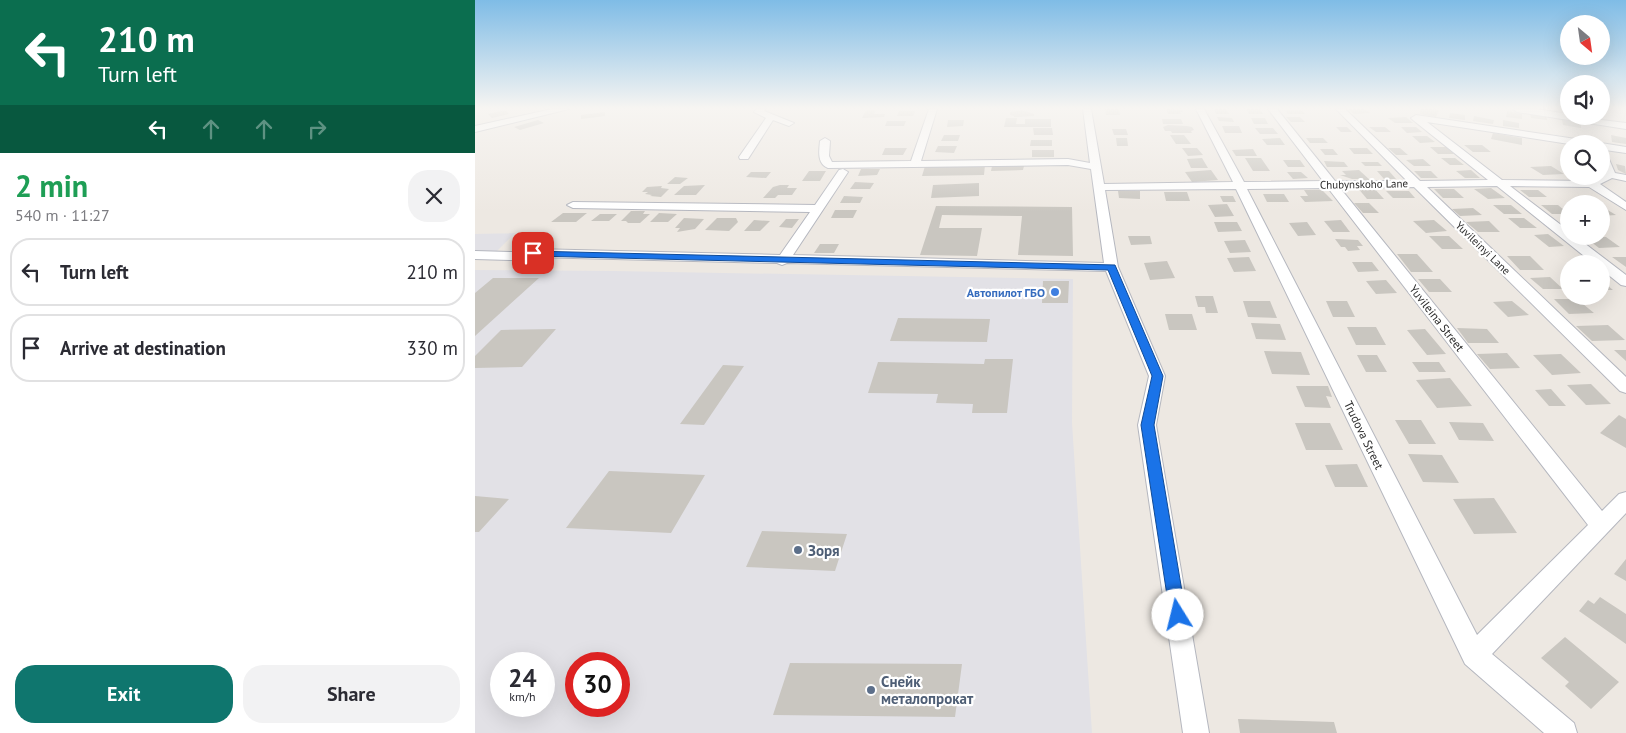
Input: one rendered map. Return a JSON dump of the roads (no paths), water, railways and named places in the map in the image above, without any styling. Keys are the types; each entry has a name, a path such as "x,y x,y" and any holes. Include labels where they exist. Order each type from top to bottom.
{"street":[{"path":"744,157 753,143"},
{"path":"825,143 824,156 828,164 1068,162 1096,167"},
{"path":"915,164 922,143"},
{"path":"1092,143 1111,267 1157,376 1147,425 1196,733"},
{"name":"Trudova Street","path":"1218,143 1474,655 1564,733"},
{"name":"Yuvileina Street","path":"1299,143 1601,526"},
{"name":"Yuvileinyi Lane","path":"1376,143 1626,387"},
{"path":"1449,143 1626,282"},
{"path":"1615,143 1626,150"},
{"path":"781,260 843,172"},
{"path":"1611,175 1626,178"},
{"name":"Chubynskoho Lane","path":"1099,187 1560,184"},
{"path":"1593,185 1626,207"},
{"path":"573,205 818,209"},
{"path":"475,255 512,256 533,253 1111,267"},
{"path":"1474,655 1626,500"}],"place":[{"name":"Автопилот ГБО","path":"1055,292"},
{"name":"Зоря","path":"798,550"},
{"name":"Снейк металопрокат","path":"871,690"}]}
